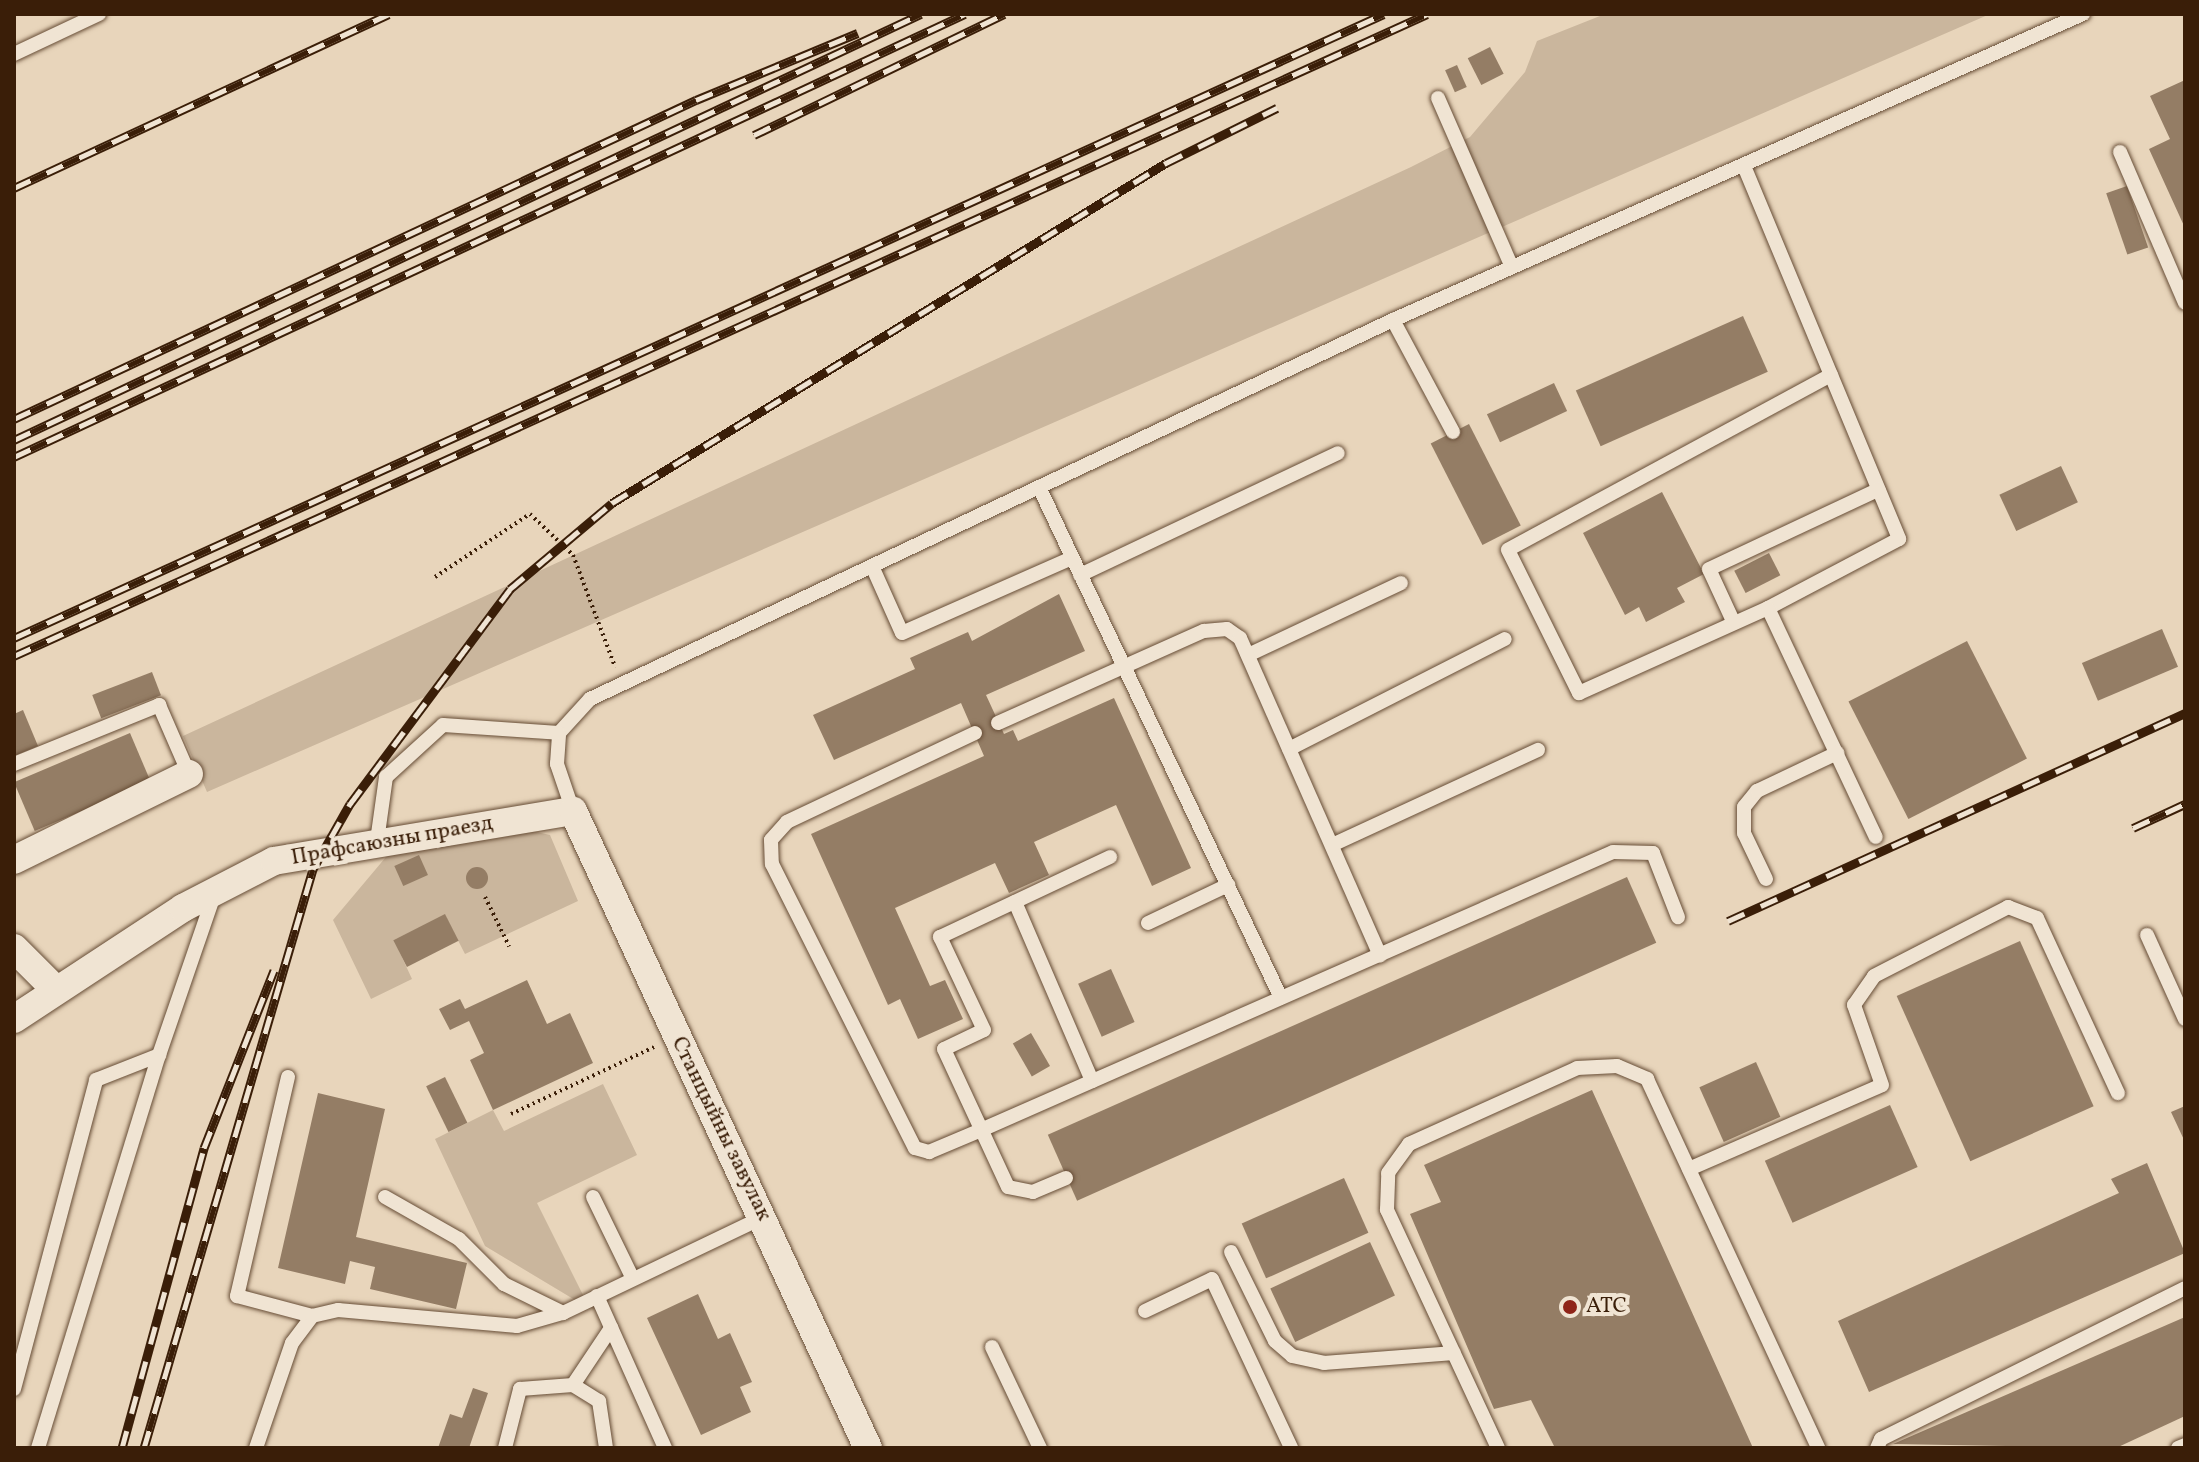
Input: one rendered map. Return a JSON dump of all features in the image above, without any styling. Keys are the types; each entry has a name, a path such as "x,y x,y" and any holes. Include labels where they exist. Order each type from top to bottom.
{"street":[{"path":"14,860 189,774"},
{"name":"Прафсаюзны праезд","path":"14,1019 55,989 215,891 274,861 377,841 573,811"},
{"name":"Станцыйны завулак","path":"573,811 868,1448"},
{"path":"14,948 55,989"}],"lane":[{"path":"14,54 99,14"},
{"path":"573,811 557,764 559,733 590,699 1393,320 2083,14"},
{"path":"1438,98 1512,267"},
{"path":"2120,152 2185,303"},
{"path":"1744,166 1831,375 1878,490 1899,539 1768,608 1733,621 1579,693 1504,543 1831,375"},
{"path":"1393,320 1453,432"},
{"path":"1080,575 1338,453"},
{"path":"1039,487 1281,998"},
{"path":"1733,621 1709,569 1878,490"},
{"path":"872,566 902,633 1072,558"},
{"path":"1248,655 1401,583"},
{"path":"1768,608 1876,837"},
{"path":"998,723 1204,631 1227,629 1248,655 1380,955"},
{"path":"1289,749 1505,639"},
{"path":"14,764 159,705 189,774"},
{"path":"377,841 386,777 443,725 559,733"},
{"path":"975,733 787,822 771,840 772,864 903,1135 929,1152 1380,955 1632,849 1653,853 1678,917"},
{"path":"1332,845 1538,750"},
{"path":"1766,879 1744,833 1744,807 1757,791 1837,753"},
{"path":"1066,1178 1033,1192 1008,1187 944,1049 984,1030 940,937 1110,857"},
{"path":"1148,923 1228,885"},
{"path":"38,1448 159,1055 215,891"},
{"path":"1015,902 1092,1081"},
{"path":"1689,1169 1882,1085 1854,1005 1874,976 2008,907 2037,918 2118,1093"},
{"path":"2147,935 2185,1019"},
{"path":"14,1389 96,1080 159,1055"},
{"path":"1498,1448 1387,1210 1388,1173 1409,1144 1577,1068 1617,1066 1647,1079 1818,1448"},
{"path":"288,1077 237,1296 312,1316 338,1310 517,1326 563,1313 763,1217"},
{"path":"385,1197 459,1239 504,1284 563,1313"},
{"path":"593,1197 633,1279"},
{"path":"1231,1252 1275,1341 1292,1356 1324,1363 1454,1353"},
{"path":"1145,1311 1212,1279 1291,1448"},
{"path":"1877,1448 1881,1439 2185,1288"},
{"path":"597,1296 665,1448"},
{"path":"256,1448 292,1343 312,1316"},
{"path":"573,1385 611,1328"},
{"path":"992,1347 1040,1448"},
{"path":"505,1448 520,1389 573,1385 599,1401 606,1448"},
{"path":"2178,1448 2185,1445"}],"path":[{"path":"435,577 530,514 573,555 622,684"},
{"path":"485,897 509,946"},
{"path":"511,1114 676,1037"}],"shaded area":[{"path":"1605,14 1990,14 207,792 183,736 1411,167 1470,137 1525,72 1537,41"},
{"path":"532,831 550,835 578,901 465,954 445,915 394,940 412,979 371,999 333,920 391,851"},
{"path":"603,1084 637,1155 537,1203 590,1309 485,1246 435,1139 493,1110 504,1131"}],"building":[{"path":"1490,47 1504,74 1481,85 1468,58"},
{"path":"1457,65 1467,87 1455,92 1445,70"},
{"path":"2185,80 2185,228 2149,149 2170,139 2150,96"},
{"path":"2127,186 2148,247 2127,255 2106,193"},
{"path":"1743,316 1768,372 1601,446 1576,390"},
{"path":"1554,383 1567,411 1500,442 1487,414"},
{"path":"1469,424 1521,526 1482,545 1431,444"},
{"path":"2061,466 2078,502 2016,531 1999,495"},
{"path":"1662,492 1704,574 1677,588 1685,602 1646,622 1639,607 1625,615 1583,533"},
{"path":"1769,553 1780,575 1746,593 1734,571"},
{"path":"1059,594 1085,651 986,695 1004,734 1013,730 1018,741 1114,698 1191,868 1152,886 1116,805 1034,842 1049,875 1009,893 995,863 895,908 930,986 945,980 963,1019 918,1039 900,999 888,1005 811,834 984,756 961,703 834,760 813,715 915,669 910,658 968,632 972,641"},
{"path":"2162,629 2178,667 2098,701 2082,663"},
{"path":"1967,641 2027,759 1908,819 1848,701"},
{"path":"152,672 161,695 101,718 92,695"},
{"path":"23,710 38,746 14,756 14,714"},
{"path":"130,733 151,782 35,831 14,782"},
{"path":"419,855 428,875 403,886 394,866"},
{"path":"473,867 481,867 488,878 481,889 473,889 466,882 466,874"},
{"path":"1627,877 1656,943 1077,1201 1048,1135"},
{"path":"445,914 459,941 407,967 393,940"},
{"path":"2020,941 2094,1106 1970,1161 1897,996"},
{"path":"1111,969 1135,1022 1102,1037 1078,984"},
{"path":"527,980 547,1024 570,1013 593,1063 493,1110 470,1060 484,1053 469,1021 450,1030 439,1009 460,999 465,1009"},
{"path":"1031,1033 1050,1066 1032,1076 1013,1044"},
{"path":"1756,1062 1780,1117 1724,1142 1699,1087"},
{"path":"445,1077 467,1123 448,1132 426,1086"},
{"name":"АТС","path":"1592,1090 1753,1448 1555,1448 1531,1400 1494,1409 1410,1214 1441,1202 1424,1165"},
{"path":"318,1093 385,1109 356,1237 467,1263 456,1309 370,1289 375,1267 350,1261 345,1284 278,1268"},
{"path":"1890,1105 1918,1167 1793,1223 1765,1161"},
{"path":"2185,1106 2185,1142 2171,1112"},
{"path":"2147,1163 2185,1253 1869,1392 1838,1321 2119,1193 2111,1179"},
{"path":"1344,1178 1368,1233 1266,1278 1242,1224"},
{"path":"1370,1242 1395,1295 1295,1342 1270,1288"},
{"path":"698,1294 718,1339 730,1333 752,1382 740,1387 751,1412 701,1435 647,1318"},
{"path":"2185,1317 2185,1416 2116,1448 1893,1444"},
{"path":"473,1388 488,1393 469,1448 438,1448 450,1414 462,1418"}],"railway":[{"path":"14,188 389,14"},
{"path":"14,440 921,14"},
{"path":"14,457 965,14"},
{"path":"754,135 1004,14"},
{"path":"14,638 1384,14"},
{"path":"14,656 1427,14"},
{"path":"14,419 696,100 858,33"},
{"path":"144,1448 313,869 350,804 510,589 612,503 1166,163 1277,108"},
{"path":"1728,921 2185,713"},
{"path":"2133,828 2185,804"},
{"path":"122,1448 204,1148 274,970"}],"place":[{"name":"АТС","path":"1570,1307"}]}
